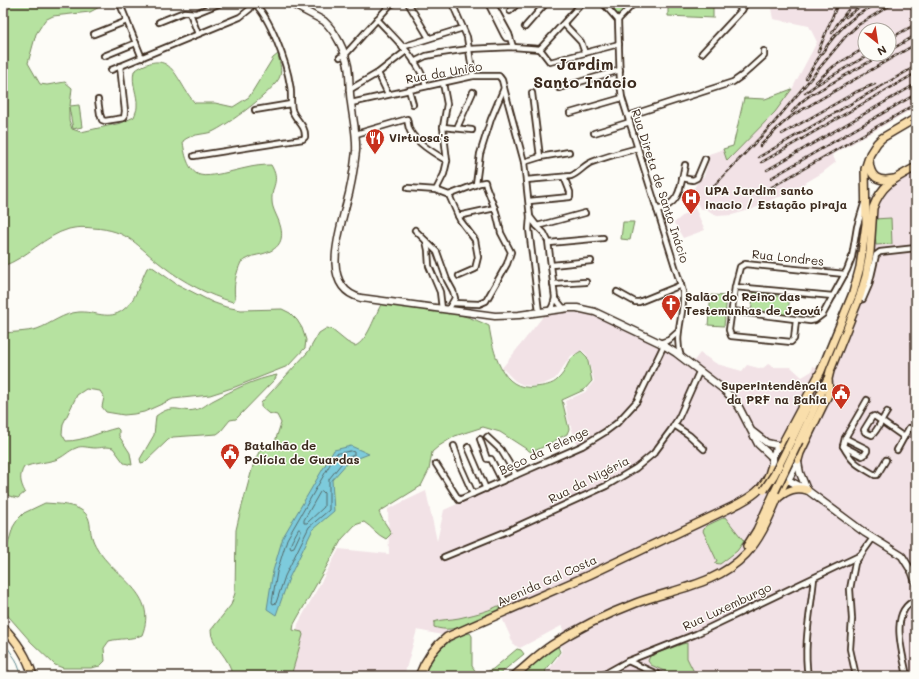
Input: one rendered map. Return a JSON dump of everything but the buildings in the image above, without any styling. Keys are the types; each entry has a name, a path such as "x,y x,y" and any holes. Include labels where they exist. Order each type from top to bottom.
{"main road":[{"path":"290,3 324,21 329,26 348,67 349,90 356,134 356,152 349,191 337,238 336,269 341,285 348,293 356,296 495,316 507,316 564,308 577,308 595,312 662,344 723,389 739,407 753,436 761,448 773,458"},
{"path":"821,371 845,314 858,275 866,224 865,169 869,156 872,149 882,138 916,118"},
{"path":"869,156 870,168 875,178 886,180 894,179"},
{"path":"514,676 551,646 594,621 637,603 700,583 732,566 751,540 776,495 796,440 828,377 860,296 866,276 870,252 873,208 875,202 881,191 894,179 916,167"},
{"name":"Avenida Gal Costa","path":"699,523 710,521 749,502 764,490 796,440 821,371"},
{"name":"Avenida Gal Costa","path":"419,676 426,660 434,649 448,637 732,508 751,496 766,482 775,451 780,446 821,371"},
{"path":"776,495 787,481 798,461 800,453 828,395 828,377"},
{"path":"751,430 764,442 791,450 798,461 800,473 807,490"},
{"path":"771,468 774,477 807,490 873,538 902,556 912,572 916,583"},
{"path":"776,495 793,489 807,490"},
{"path":"3,627 17,641 29,662 33,676"},
{"path":"3,670 6,676"}],"street":[{"path":"159,22 184,12 196,13 221,3"},
{"path":"111,70 240,17 250,9 251,3"},
{"path":"194,156 303,139 305,135 304,128 293,112 291,104 291,87 282,56 263,13 254,3"},
{"path":"305,11 310,3"},
{"path":"408,3 429,38"},
{"path":"452,3 463,28 474,76"},
{"path":"488,3 504,35 506,38 510,38"},
{"path":"492,3 513,46"},
{"path":"510,11 518,3"},
{"path":"525,27 546,3"},
{"path":"540,49 582,3"},
{"path":"603,3 618,20 634,3"},
{"path":"736,3 742,10"},
{"path":"702,53 742,10 746,3"},
{"path":"120,4 142,58"},
{"path":"342,56 391,4"},
{"path":"190,13 198,34"},
{"path":"377,19 406,51 421,73 426,86"},
{"name":"Rua Direta de Santo Inácio","path":"618,20 622,98 681,285 684,306 678,332 678,344 681,357"},
{"path":"94,34 127,21"},
{"path":"564,24 580,42 585,53"},
{"path":"402,47 463,28"},
{"path":"104,56 136,43"},
{"path":"414,62 426,56 441,53 469,49 513,46 540,49 549,62 619,44"},
{"path":"349,90 378,73 406,51"},
{"path":"628,116 733,82 764,56 764,51"},
{"path":"98,100 102,120 105,121 124,118 125,111 120,66"},
{"path":"559,88 620,70"},
{"path":"378,73 388,94"},
{"name":"Rua da União","path":"351,103 474,76 499,76 502,80 504,88"},
{"path":"436,190 444,174 447,161 443,127 447,104 443,83"},
{"path":"504,88 524,162 529,201 529,229 539,312"},
{"path":"476,184 480,154 491,119 504,88"},
{"path":"409,90 413,104"},
{"path":"457,128 473,92"},
{"path":"532,93 540,157"},
{"path":"570,113 622,98"},
{"path":"255,110 291,104"},
{"path":"356,134 406,119 412,133 432,152 447,161"},
{"path":"594,133 630,122"},
{"path":"443,127 472,130"},
{"path":"526,180 575,175 586,165 595,161 638,148"},
{"path":"524,162 540,157 569,152"},
{"path":"682,178 693,180 697,178 705,159"},
{"path":"658,210 667,207 677,197 685,165"},
{"path":"529,201 568,197 570,194 564,177"},
{"path":"408,188 436,190 449,195 485,182 495,208 501,233 511,252 507,264 486,301 479,304 453,303 445,309 440,292 428,266 426,241"},
{"path":"449,195 458,216 465,228 474,238 478,253 476,269 459,276"},
{"path":"732,311 796,320 810,321 819,318 827,308 852,258 857,227 866,199"},
{"path":"458,216 495,208"},
{"path":"537,226 585,213"},
{"path":"530,217 544,233 549,244 555,298 550,311"},
{"path":"415,230 434,248 440,259 447,280 454,293 453,303"},
{"path":"549,244 603,238"},
{"path":"863,299 876,255 880,252 916,248"},
{"path":"552,265 591,261"},
{"name":"Rua Londres","path":"796,320 794,340 791,342 733,337 729,330 735,287 740,267 745,264 845,274"},
{"path":"553,284 586,282"},
{"path":"617,292 635,302 639,302 681,285"},
{"path":"735,287 833,296"},
{"path":"555,298 564,308"},
{"path":"662,344 678,332"},
{"name":"Beco da Telenge","path":"436,464 458,500 582,446 617,423 637,401 662,344"},
{"name":"Rua da Nigéria","path":"444,558 606,486 636,468 654,453 674,425 699,372"},
{"path":"867,400 845,438 843,446 855,464 875,475 877,475 886,460"},
{"path":"887,412 881,421 904,437"},
{"path":"674,425 689,434 704,449"},
{"path":"897,450 909,428"},
{"path":"487,437 501,450 516,475"},
{"path":"843,446 862,456 867,451 867,448 845,438"},
{"path":"480,439 488,459 491,459 502,481"},
{"path":"454,446 461,467 474,494"},
{"path":"468,446 486,489"},
{"path":"856,676 850,649 852,624 850,589 855,563 873,538"},
{"name":"Rua Luxemburgo","path":"601,676 628,661 696,634 747,608 861,555"},
{"path":"808,676 806,655 814,578"},
{"path":"907,676 900,640 900,621 904,609 916,600"},
{"path":"628,661 661,676"}],"shaded area":[{"path":"770,3 916,3 916,107 832,155 836,162 822,173 785,195 753,209 732,215 717,216 706,209 700,209 692,192 698,181 704,176 709,160 709,154 733,146 744,98 765,99 792,89 817,42 809,26 773,19"},
{"path":"916,170 916,676 551,676 547,672 561,653 563,625 520,648 514,645 502,618 442,635 417,630 404,676 289,676 298,624 339,549 389,554 388,509 426,491 437,541 444,510 579,449 568,419 565,401 585,392 594,381 587,355 582,350 571,356 555,379 544,384 533,386 523,385 515,381 502,368 545,314 554,312 590,313 664,349 689,367 700,353 717,364 742,371 747,365 762,369 768,364 773,367 791,367 802,377 812,371 813,366 826,372 858,310 874,249 874,220 877,205 883,194 902,178"},
{"name":"UPA Jardim santo inacio / Estação piraja","path":"693,207 695,208 705,230 683,238 674,223"}],"green space":[{"path":"3,3 107,3 90,12 53,16 45,20 36,34 28,63 40,84 47,85 65,82 72,88 70,106 79,105 82,127 73,129 69,107 69,120 72,129 81,132 121,123 134,117 137,109 137,102 133,81 134,71 147,64 157,62 165,64 172,69 195,103 215,103 233,107 249,97 273,58 278,54 281,73 277,82 270,90 239,115 219,128 212,132 189,137 183,141 187,161 192,170 200,175 216,175 264,165 271,165 274,171 275,180 272,204 280,225 282,236 281,240 272,250 253,256 241,262 235,280 235,299 233,302 214,296 187,283 163,266 132,240 106,229 84,227 60,232 20,258 3,266"},
{"path":"605,3 634,3 617,20 602,6"},
{"path":"668,3 713,3 713,18 668,16"},
{"path":"792,89 775,112 727,161 723,149 733,146 744,98 765,99"},
{"path":"891,218 892,244 876,245 874,219"},
{"path":"623,222 634,222 630,240 621,239"},
{"path":"151,266 175,283 212,302 226,307 241,310 282,309 290,313 302,328 306,340 305,348 288,366 235,387 210,395 173,399 144,412 134,414 124,415 106,412 102,407 104,397 100,391 86,389 77,395 63,424 62,434 66,441 85,438 117,428 119,430 119,436 130,453 132,465 124,463 113,448 78,447 55,460 24,467 21,473 21,479 25,492 18,498 9,496 3,488 3,333 37,329 62,316 73,313 85,312 112,315 118,313 131,302 147,268"},
{"path":"754,292 790,298 787,315 751,311"},
{"path":"711,295 727,296 724,326 708,325"},
{"path":"382,303 423,308 464,316 489,326 496,358 501,368 514,383 523,387 535,387 553,383 564,372 572,358 581,351 587,357 592,381 584,390 562,400 569,429 567,434 539,449 531,452 500,432 483,427 455,436 439,446 432,452 429,470 421,486 379,512 391,534 386,539 364,522 355,525 342,539 294,624 293,630 302,632 303,635 291,676 231,676 231,670 228,662 213,640 211,630 231,605 235,593 236,530 254,462 260,450 274,445 281,423 277,415 268,413 261,407 261,403 308,352 319,333 327,328 331,329 347,342 355,346 364,339"},
{"path":"277,375 275,379 236,419 230,420 217,434 173,437 145,462 141,463 140,459 154,435 156,416 169,409 187,411 200,408 244,385"},
{"path":"45,503 76,507 87,515 91,534 96,547 105,559 132,587 140,597 145,608 146,620 142,635 134,638 109,641 104,648 105,661 100,666 91,668 63,668 55,665 31,642 3,610 3,560 13,527 24,513"},
{"path":"725,517 744,541 737,551 720,564 714,563 717,561 703,531 706,526"},
{"path":"498,606 502,608 460,628 442,629 434,627 434,622 437,621 469,616"},
{"path":"470,633 472,636 472,666 476,672 485,673 493,669 517,649 521,650 524,654 497,676 424,676 431,661 441,648 462,635"},
{"path":"687,643 687,658 696,676 675,676 651,665 648,661 650,656"},
{"path":"557,644 560,652 545,671 550,676 519,676"}],"water":[{"path":"351,446 369,454 348,462 332,480 334,511 313,529 289,578 276,615 267,609 273,571 283,537 334,450"}],"waterway":[{"path":"3,641 16,660 22,676"}],"railway":[{"path":"818,52 838,3"},
{"path":"846,17 865,3"},
{"path":"806,78 826,47 838,32 855,17 878,3"},
{"path":"708,192 773,124 846,36 858,25 894,3"},
{"path":"832,33 848,10"},
{"path":"897,35 916,24"},
{"path":"897,46 916,35"},
{"path":"760,146 793,115 916,44"},
{"path":"816,82 834,66 857,53"},
{"path":"805,93 857,61"},
{"path":"792,112 809,96 869,62"},
{"path":"759,157 916,66"},
{"path":"762,162 916,73"},
{"path":"782,134 856,92 875,84"},
{"path":"767,170 916,84"},
{"path":"771,178 916,94"},
{"path":"758,195 916,104"}],"place":[{"name":"Virtuosa's","path":"375,155"},
{"name":"UPA Jardim santo inacio / Estação piraja","path":"691,215"},
{"name":"Salão do Reino das Testemunhas de Jeová","path":"671,321"},
{"name":"Superintendência da PRF na Bahia","path":"841,410"},
{"name":"Batalhão de Polícia de Guardas","path":"230,470"}],"district":[{"name":"Jardim Santo Inácio","path":"585,73"}]}
